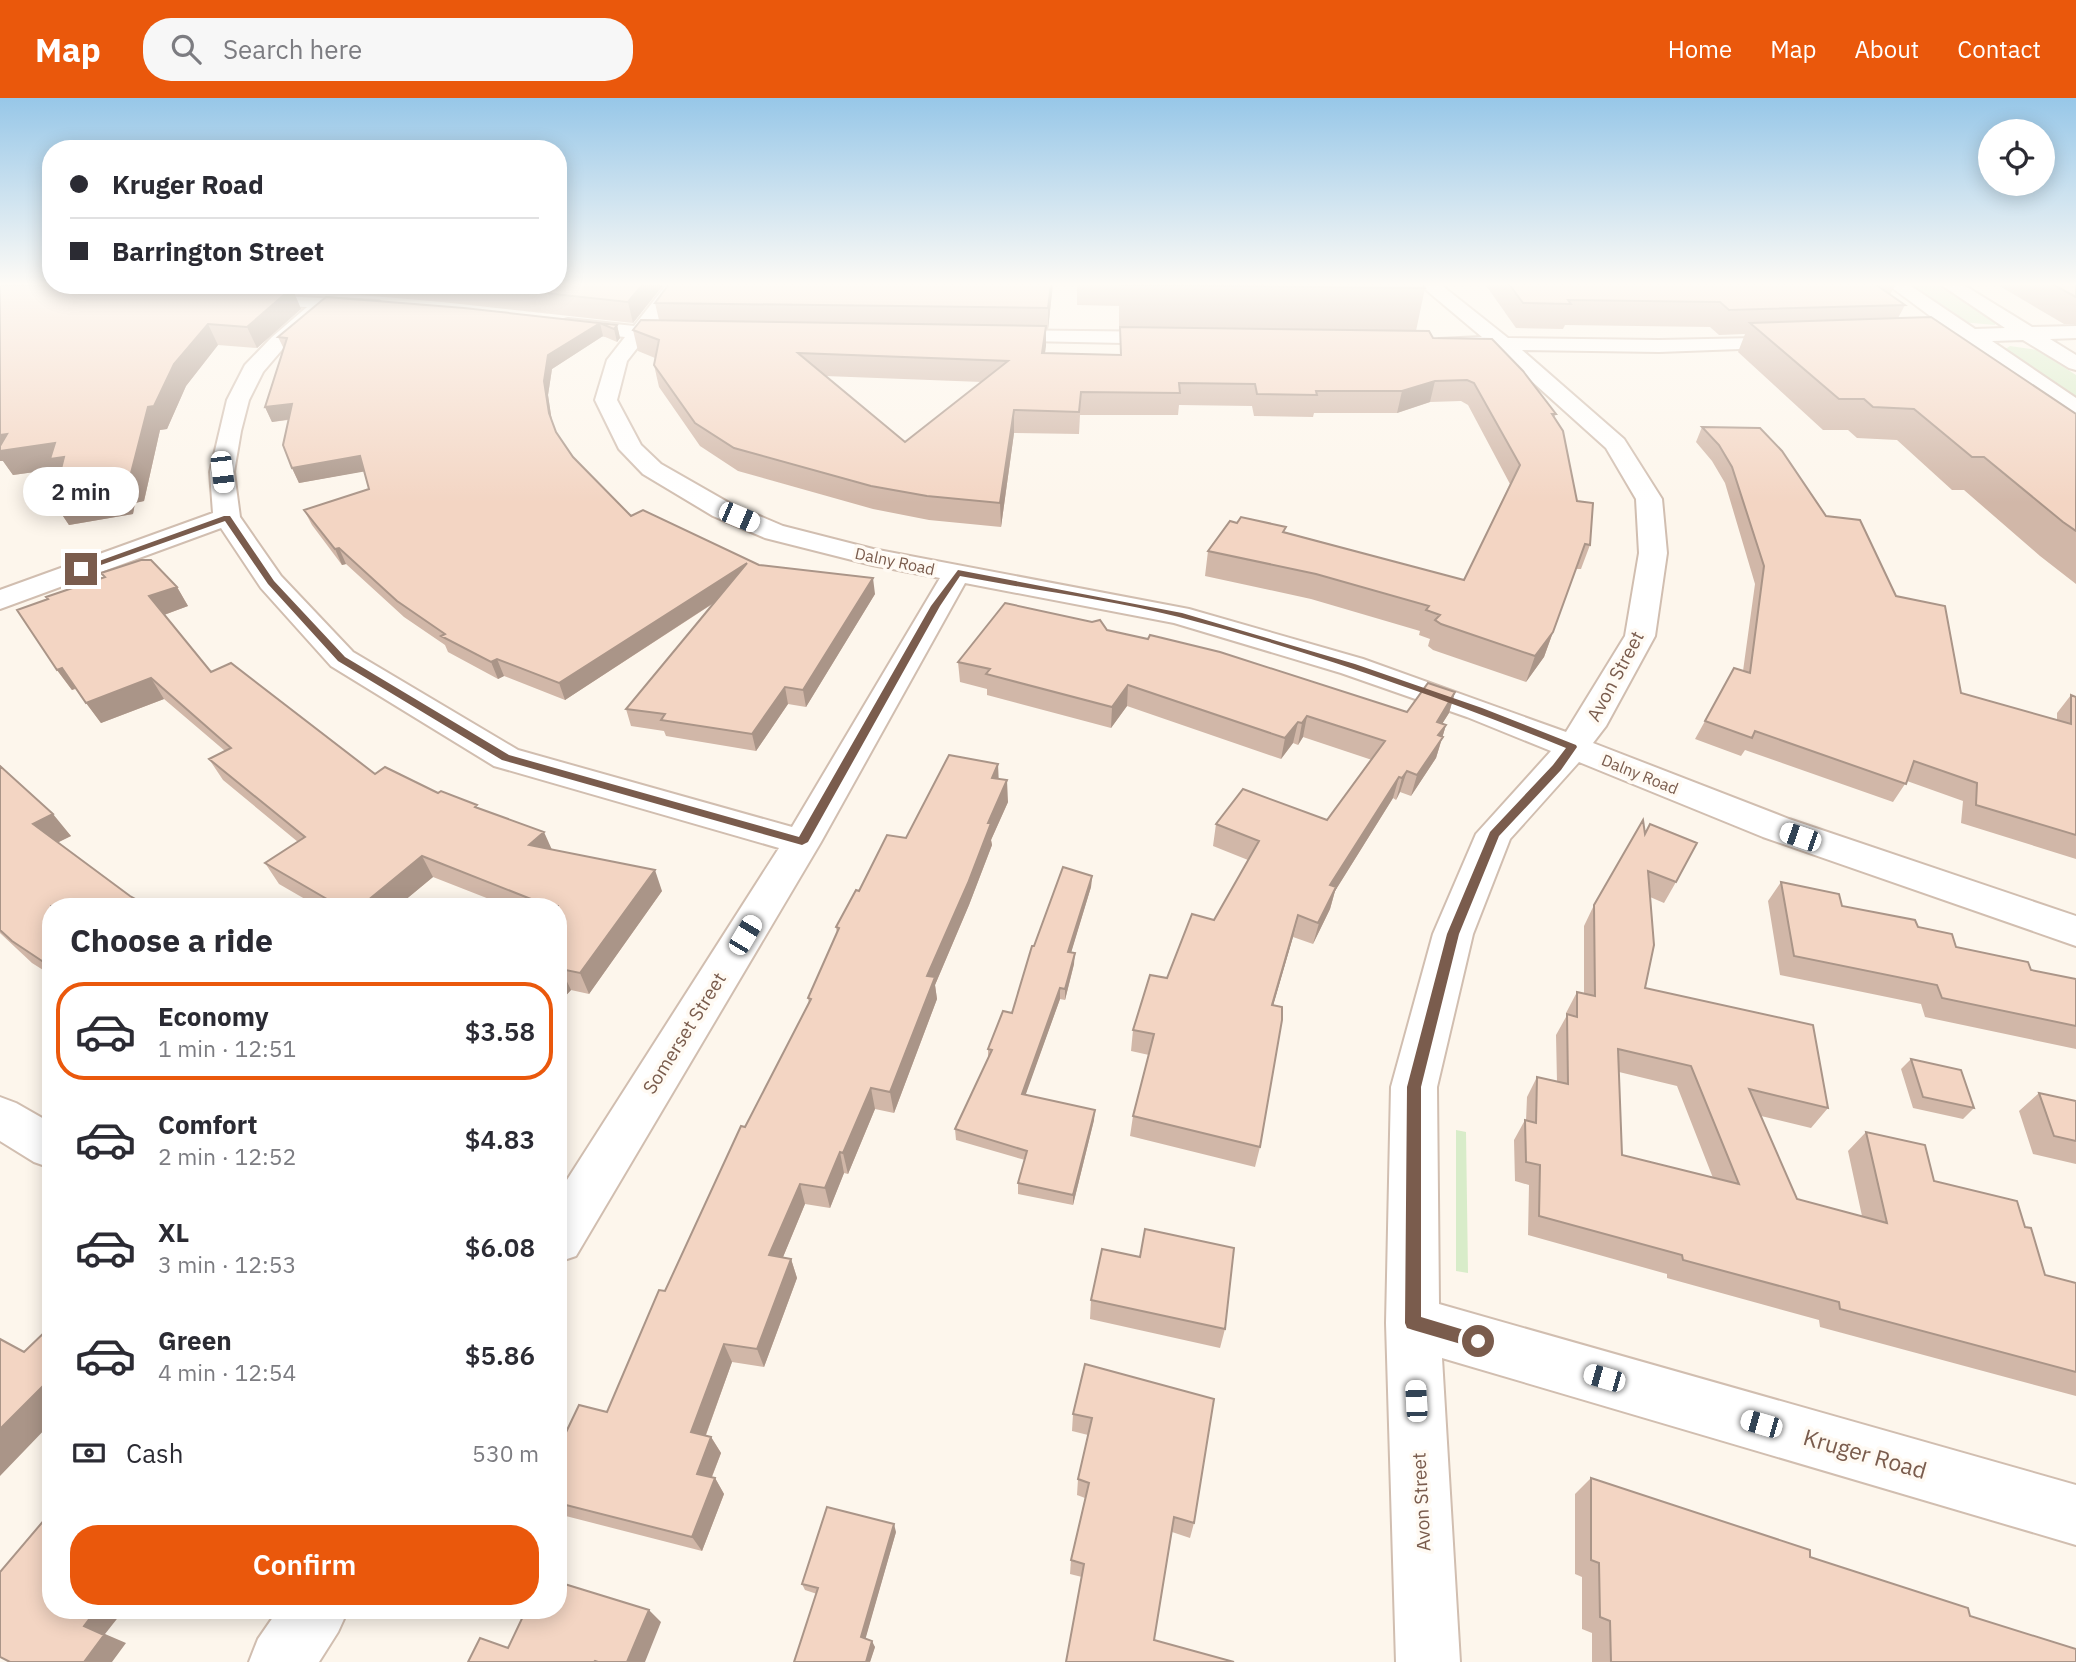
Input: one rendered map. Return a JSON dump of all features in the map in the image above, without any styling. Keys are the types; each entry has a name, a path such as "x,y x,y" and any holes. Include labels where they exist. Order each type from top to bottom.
{"street":[{"path":"266,357 253,370 238,400 229,431 222,472 227,517 271,582 342,659 506,758 802,842"},
{"name":"Dalny Road","path":"619,357 606,400 631,449 652,469 722,510 774,532 872,557 1179,615 1364,670 1479,710 1776,828 2076,930"},
{"name":"Avon Street","path":"1428,1662 1413,1323 1414,1087 1453,934 1494,834 1557,768 1589,726 1640,636 1653,553 1649,499 1616,444 1518,357"},
{"path":"2000,357 2076,408"},
{"path":"0,600 227,517"},
{"name":"Somerset Street","path":"567,1224 802,842 936,606 958,573"},
{"path":"0,1117 42,1142"},
{"name":"Kruger Road","path":"1413,1323 2076,1515"},
{"path":"281,1662 310,1619"}],"green space":[{"path":"2014,357 2048,357 2076,375 2076,399"},
{"path":"1456,1130 1466,1132 1468,1273 1456,1271"}],"building":[{"path":"0,357 180,357 154,406 148,407 130,477 120,478 118,489 53,501 64,457 50,459 55,443 0,451 7,434 0,435"},
{"path":"281,357 548,357 544,381 549,413 556,432 573,457 631,516 643,510 759,565 873,578 803,690 785,687 752,734 661,720 665,714 626,709 747,563 559,683 497,659 491,662 441,636 445,634 397,601 339,548 335,549 304,510 369,489 360,456 292,468 283,445 292,404 265,407"},
{"path":"656,357 803,357 905,442 1008,361 903,357 1509,357 1556,414 1552,414 1563,431 1577,501 1593,503 1590,545 1585,544 1553,632 1535,656 1441,624 1435,620 1440,615 1426,610 1429,606 1316,574 1208,551 1230,521 1237,523 1241,517 1286,527 1283,532 1464,580 1520,465 1474,383 1467,380 1435,381 1402,391 1316,391 1317,395 1257,394 1255,384 1179,383 1180,393 1081,392 1079,412 1014,410 1000,503 927,496 871,486 734,448 695,423 654,365"},
{"path":"1790,357 1991,357 2076,414 2076,531 1984,457 1972,457 1914,409 1873,407 1864,399 1839,399"},
{"path":"1702,427 1760,428 1782,451 1826,516 1860,520 1896,596 1945,606 1961,693 2071,724 2071,695 2076,697 2076,835 1976,805 1977,783 1914,761 1906,784 1755,731 1752,738 1705,721 1734,668 1750,673 1764,566 1732,467 1719,445"},
{"path":"141,560 151,560 177,587 149,596 211,672 231,663 375,774 385,767 438,793 441,791 477,805 475,807 544,832 529,845 655,870 580,973 567,970 567,898 528,898 422,856 371,898 325,898 265,863 305,837 209,759 231,748 151,678 86,703 62,668 57,670 17,610 105,577 101,573"},
{"path":"1005,603 1092,622 1100,620 1107,630 1148,639 1150,635 1220,652 1407,712 1428,683 1455,692 1437,722 1446,725 1438,735 1443,737 1417,775 1407,771 1402,778 1399,777 1330,885 1336,887 1318,923 1298,915 1272,1005 1282,1007 1282,1020 1260,1147 1133,1116 1154,1034 1133,1030 1150,975 1167,978 1192,914 1214,920 1259,841 1216,824 1243,789 1327,820 1385,741 1307,716 1302,723 1298,722 1285,738 1128,685 1112,707 986,674 990,669 958,662"},
{"path":"949,755 998,764 992,778 1007,780 988,823 991,823 968,883 927,976 935,977 890,1092 871,1088 825,1188 800,1184 769,1255 791,1259 757,1349 724,1344 691,1432 711,1437 697,1474 715,1478 692,1537 567,1505 567,1430 579,1405 607,1412 659,1290 665,1291 741,1126 745,1127 811,999 808,998 839,928 836,927 856,890 859,891 887,835 906,838"},
{"path":"0,766 53,814 33,824 134,898 42,898 42,961 0,930"},
{"path":"1643,820 1645,834 1650,824 1697,843 1676,882 1648,871 1654,945 1645,988 1813,1025 1828,1108 1749,1089 1797,1199 1887,1223 1866,1132 1925,1145 1934,1181 2017,1201 2025,1227 2031,1228 2045,1275 2076,1283 2076,1372 1840,1309 1839,1302 1683,1260 1682,1255 1539,1216 1540,1165 1526,1162 1525,1120 1536,1123 1537,1077 1568,1084 1567,1014 1577,1017 1577,992 1595,996 1594,905","holes":["1618,1049 1691,1066 1739,1184 1622,1155"]},
{"path":"1063,867 1092,876 1068,952 1075,953 1065,989 1060,988 1022,1094 1095,1110 1073,1195 1018,1183 1027,1151 955,1129 992,1050 988,1049 1003,1011 1012,1013 1032,946"},
{"path":"1781,882 1839,894 1842,906 1915,920 1918,927 1952,934 1956,947 2028,962 2031,970 2076,979 2076,1026 1942,998 1937,985 1794,956"},
{"path":"1911,1059 1961,1070 1974,1108 1923,1097"},
{"path":"2039,1093 2076,1101 2076,1141 2054,1136"},
{"path":"1145,1229 1234,1248 1225,1329 1091,1300 1102,1249 1140,1257"},
{"path":"42,1335 42,1387 0,1429 0,1339 24,1352"},
{"path":"1085,1364 1214,1399 1194,1523 1174,1517 1154,1640 1234,1662 1066,1662 1084,1564 1071,1560 1089,1483 1078,1479 1092,1418 1073,1414"},
{"path":"1591,1478 1810,1550 1810,1557 1968,1608 1970,1616 2076,1649 2076,1662 1611,1662 1610,1621 1600,1617 1599,1563 1591,1560"},
{"path":"827,1507 894,1524 861,1637 872,1641 866,1662 794,1662 818,1588 802,1584"},
{"path":"42,1523 42,1619 89,1619 84,1626 104,1635 84,1662 10,1662 0,1657 0,1572"},
{"path":"567,1585 649,1610 627,1662 468,1662 480,1638 508,1648 522,1619 567,1619"}],"route":[{"path":"81,569 227,517 271,582 342,659 506,758 802,842 936,606 958,573 1179,615 1352,666 1479,710 1572,747 1557,768 1494,834 1453,934 1414,1087 1413,1323 1478,1341"}]}
